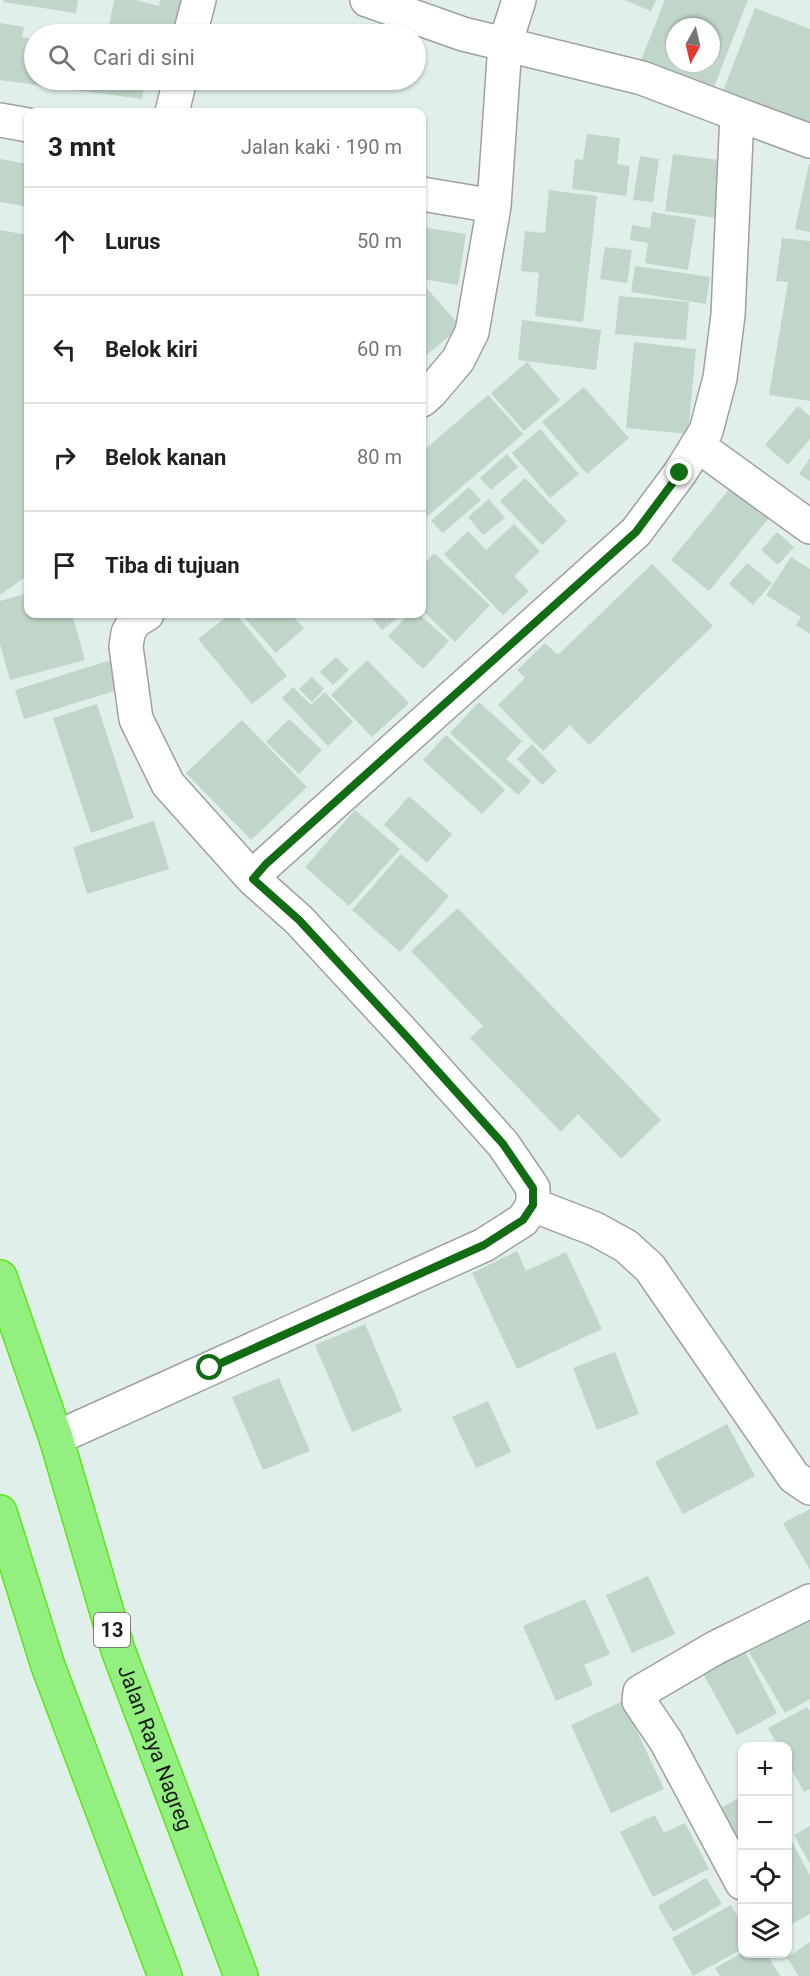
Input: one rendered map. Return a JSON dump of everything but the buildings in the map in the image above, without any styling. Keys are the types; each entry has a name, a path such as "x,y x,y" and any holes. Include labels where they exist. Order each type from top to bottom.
{"highway":[{"name":"Jalan Raya Nagreg","path":"0,1277 56,1438 118,1650 241,1976"},
{"path":"0,1512 48,1666 165,1976"}],"street":[{"path":"193,24 199,0"},
{"path":"367,0 463,34 642,78 810,141"},
{"path":"426,396 458,360 472,332 494,206 505,44 519,0"},
{"path":"173,108 178,90"},
{"path":"253,879 266,864 636,532 680,473 706,431 720,378 728,315 737,114"},
{"path":"0,120 24,124"},
{"path":"426,195 494,206"},
{"path":"697,445 810,527"},
{"path":"56,1438 484,1245 523,1220 533,1205 533,1188 503,1144 299,920 253,879 168,784 136,719 126,647 128,633 134,622 140,618"},
{"path":"533,1205 595,1229 626,1246 650,1268 794,1476 810,1488"},
{"path":"738,1876 666,1741 639,1701 640,1692 715,1648 810,1601"}],"route":[{"path":"210,1368 484,1245 523,1220 533,1205 533,1188 503,1144 299,920 253,879 266,864 636,532 680,473"}]}
